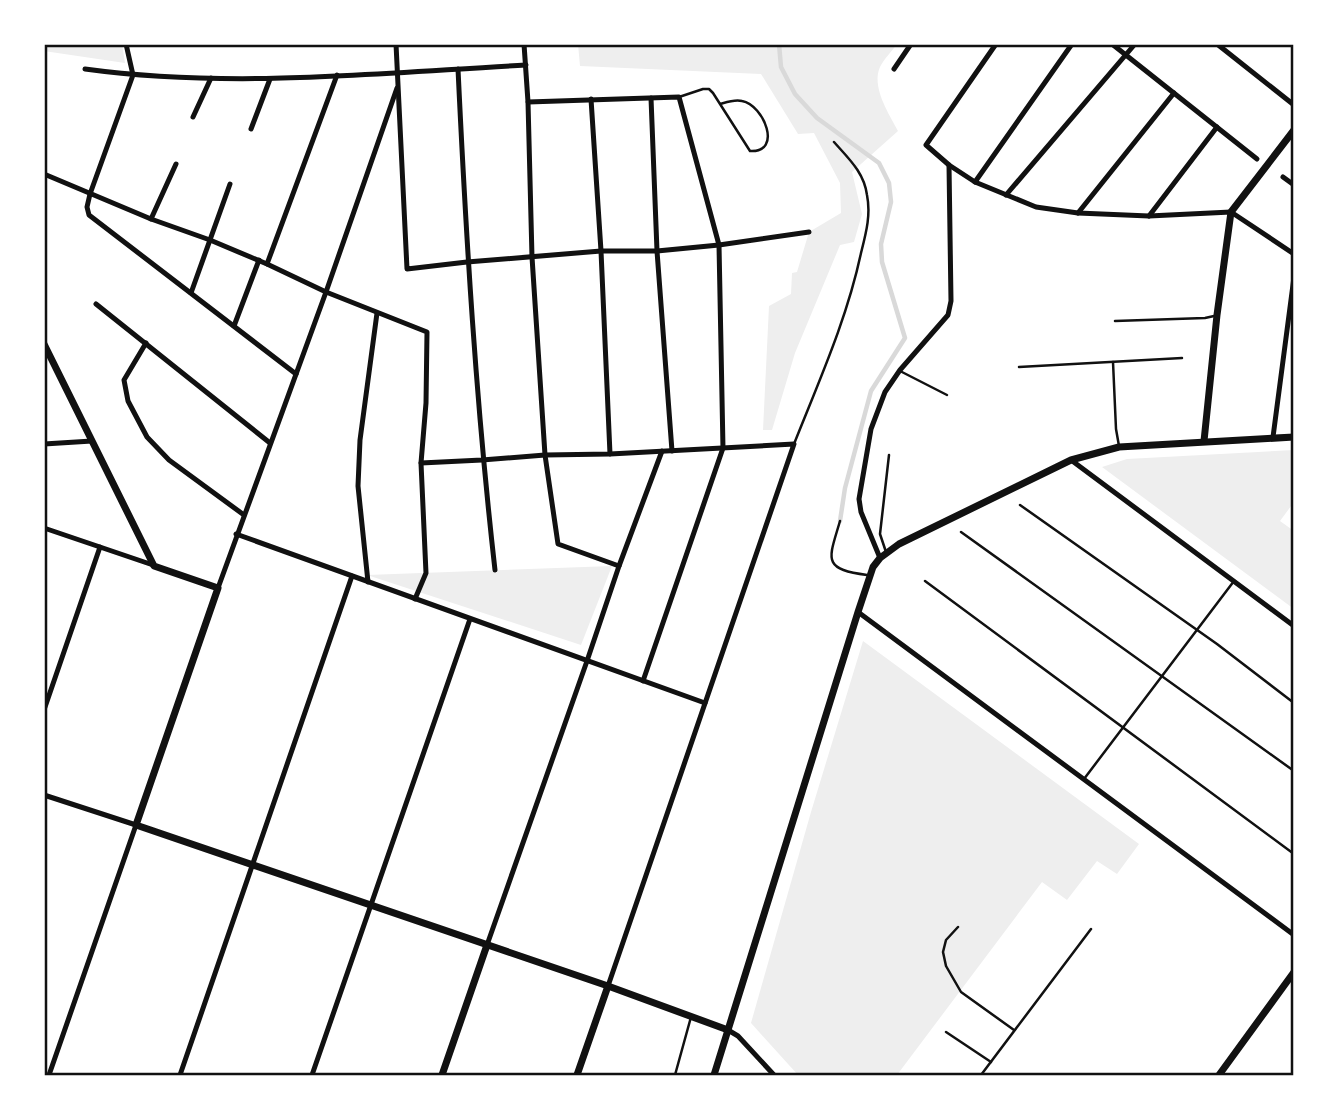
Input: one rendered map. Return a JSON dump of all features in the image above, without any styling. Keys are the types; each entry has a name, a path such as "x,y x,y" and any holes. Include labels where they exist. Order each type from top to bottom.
{"street":[{"path":"126,44 133,75 90,194 87,207 89,215 296,374"},
{"path":"396,44 407,269 600,251 657,251 809,232"},
{"path":"524,44 532,257 545,455 558,544 619,566"},
{"path":"894,69 911,44"},
{"path":"996,44 926,145 949,165 975,182 1036,206 1078,213 1149,216 1231,212 1294,254"},
{"path":"975,182 1072,44"},
{"path":"1112,44 1257,159"},
{"path":"1006,195 1135,44"},
{"path":"1217,44 1294,105"},
{"path":"85,69 133,75 270,79 526,65"},
{"path":"458,69 467,262 482,460 495,570"},
{"path":"267,264 337,75"},
{"path":"193,117 212,78"},
{"path":"251,129 270,79"},
{"path":"49,1075 236,534 326,292 398,85"},
{"path":"1078,213 1174,93"},
{"path":"528,102 679,97 719,245 723,448 643,681"},
{"path":"651,98 657,251 672,451"},
{"path":"591,99 610,454"},
{"path":"1149,216 1217,127"},
{"path":"1204,441 1231,212 1294,130"},
{"path":"151,219 176,164"},
{"path":"883,556 860,512 859,499 871,429 885,392 900,370 948,315 951,301 949,165"},
{"path":"44,174 151,219 211,240 326,292 427,332 426,403 421,463 426,573 415,599"},
{"path":"1283,177 1294,185"},
{"path":"191,293 230,184"},
{"path":"234,326 259,260"},
{"path":"1273,437 1294,276"},
{"path":"96,303 270,443"},
{"path":"368,582 358,486 360,440 377,313"},
{"path":"146,343 124,380 128,401 147,437 169,460 244,515"},
{"path":"44,345 154,566"},
{"path":"714,1075 858,612 872,571 883,556 899,544 1072,460 1119,447 1294,437"},
{"path":"44,444 92,441"},
{"path":"421,463 794,444 577,1075"},
{"path":"442,1075 619,566 663,452"},
{"path":"1072,460 1294,626"},
{"path":"44,528 218,588"},
{"path":"236,534 705,703"},
{"path":"44,710 100,547"},
{"path":"180,1075 352,576"},
{"path":"858,612 1294,935"},
{"path":"312,1075 470,619"},
{"path":"44,795 607,986 728,1030 738,1036 774,1075"},
{"path":"1219,1075 1294,972"}],"lane":[{"path":"679,97 709,89 750,151 757,152 763,147 769,132 756,109 744,101 720,104"},
{"path":"794,444 834,342 856,276 869,218 867,192 859,170 834,142"},
{"path":"1115,321 1205,318 1217,315"},
{"path":"1019,367 1182,358"},
{"path":"1113,362 1119,447"},
{"path":"900,370 947,395"},
{"path":"883,556 880,534 889,455"},
{"path":"1020,505 1198,631 1294,703"},
{"path":"840,521 831,561 845,570 872,571"},
{"path":"961,532 1294,771"},
{"path":"925,581 1294,853"},
{"path":"1084,779 1234,582"},
{"path":"958,927 946,940 943,952 946,966 961,992 1014,1030"},
{"path":"981,1075 1091,929"},
{"path":"675,1075 691,1017"},
{"path":"946,1032 991,1062"}],"shaded area":[{"path":"44,44 122,44 125,63 44,51"},
{"path":"578,44 897,44 880,67 878,83 882,100 898,131 852,172 862,214 854,242 840,245 795,353 772,430 763,430 769,306 791,294 792,273 797,272 809,232 841,213 840,183 814,133 798,134 761,74 580,66"},
{"path":"1294,450 1294,502 1280,521 1294,531 1294,609 1102,467 1127,459"},
{"path":"612,566 581,645 367,575"},
{"path":"863,641 1139,844 1117,874 1097,861 1067,900 1042,882 897,1075 798,1075 751,1023"}],"waterway":[{"path":"779,44 781,67 795,94 817,118 879,163 889,183 891,202 881,244 882,262 905,338 871,391 845,488 840,521"}]}
